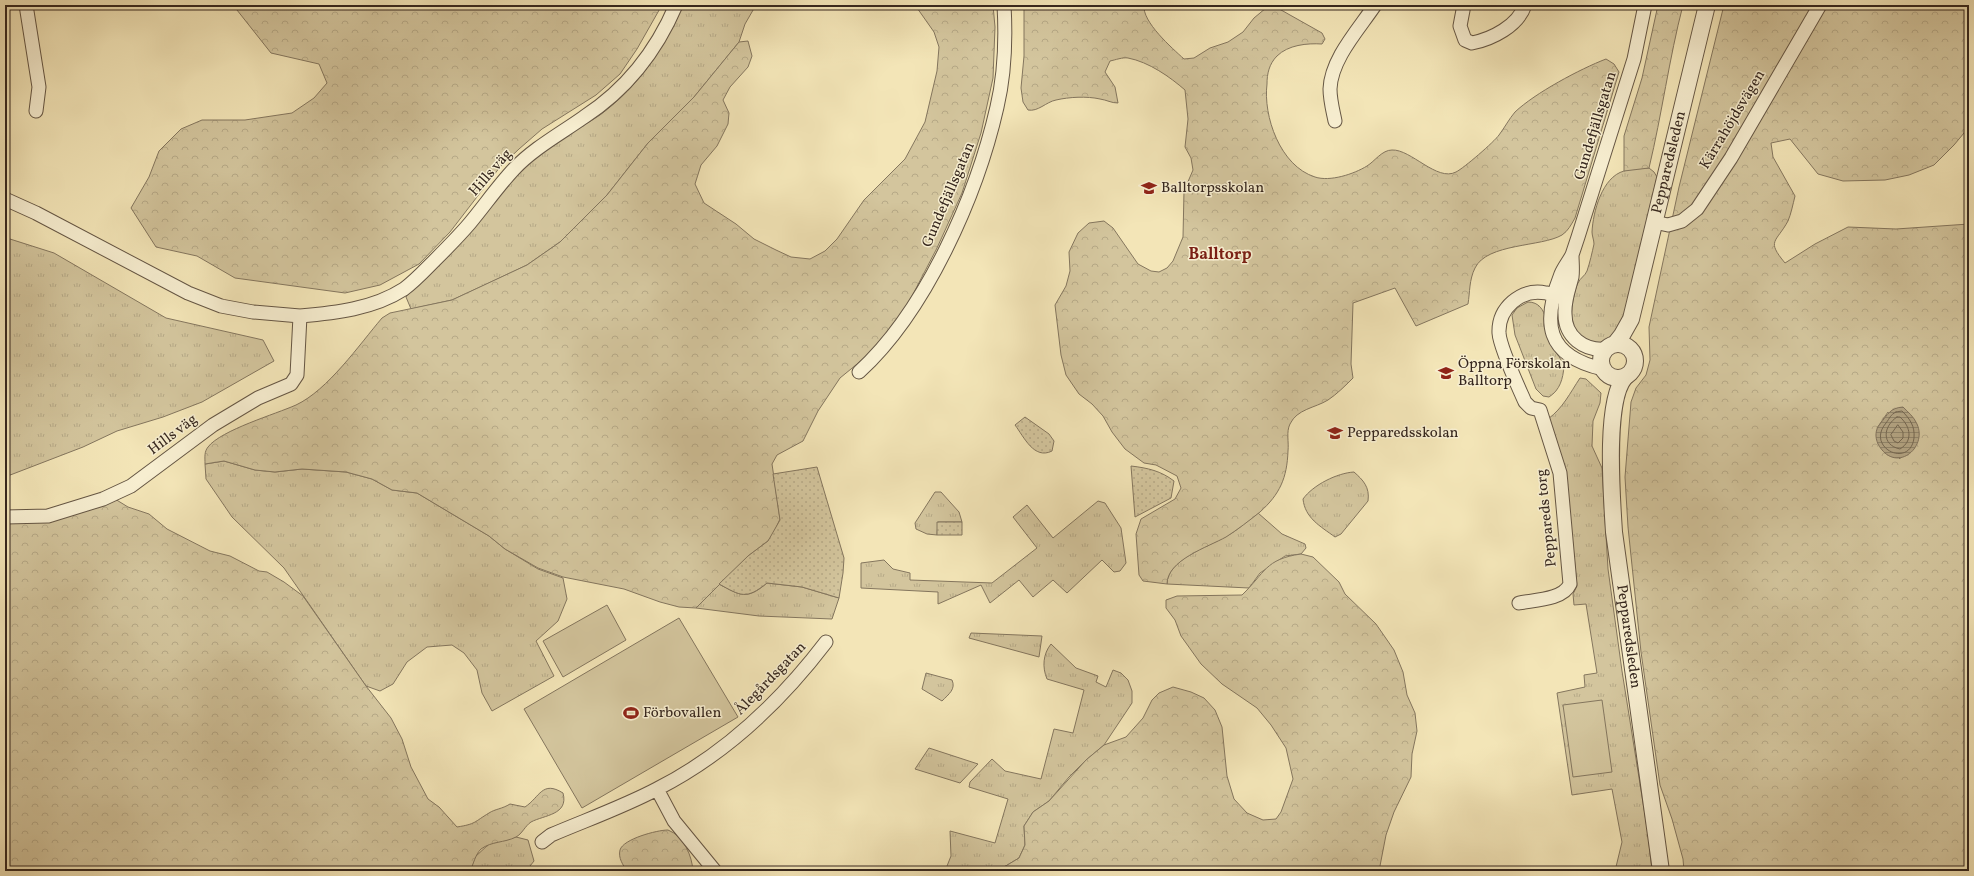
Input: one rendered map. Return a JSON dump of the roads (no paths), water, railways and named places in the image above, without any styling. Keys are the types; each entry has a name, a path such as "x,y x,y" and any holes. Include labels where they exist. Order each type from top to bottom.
{"street":[{"path":"26,5 39,87 36,111"},
{"name":"Hills väg","path":"5,199 36,213 188,293 228,307 253,312 300,316 340,313 404,289 446,249 502,182 528,155 585,116 627,83 651,54 662,37 676,5"},
{"name":"Gundefjällsgatan","path":"859,372 890,341 902,323 945,248 970,194 988,144 997,107 1005,51 1004,5"},
{"path":"1335,120 1330,89 1334,69 1345,48 1376,5"},
{"path":"1464,5 1461,32 1465,40 1472,44 1510,26 1516,20 1525,5"},
{"name":"Gundefjällsgatan","path":"1610,346 1599,350 1584,346 1572,336 1565,320 1560,297 1562,272 1572,255 1634,59 1645,5"},
{"name":"Pepparedsleden","path":"1610,346 1622,336 1631,319 1707,5"},
{"name":"Kärrahöjdsvägen","path":"1654,222 1668,225 1682,221 1697,209 1731,158 1820,5"},
{"name":"Peppareds torg","path":"1518,603 1561,594 1565,592 1570,584 1560,474 1556,458 1540,410 1531,408 1525,402 1501,341 1500,326 1505,310 1519,296 1536,292 1560,297"},
{"name":"Gundefjällsgatan","path":"1560,297 1550,314 1551,328 1559,346 1584,364 1604,371"},
{"name":"Hills väg","path":"5,517 48,516 102,499 130,486 213,424 258,398 291,384 297,375 300,316"},
{"name":"Pepparedsleden","path":"1631,319 1635,356"},
{"path":"1620,344 1628,347 1635,356 1634,369 1625,377 1615,378 1604,371 1601,358 1610,346 1620,344"},
{"name":"Pepparedsleden","path":"1604,371 1615,401"},
{"name":"Pepparedsleden","path":"1625,377 1620,384 1615,401 1612,475 1614,532 1661,871"},
{"name":"Ålegårdsgatan","path":"542,842 551,835 657,789 683,775 738,736 791,683 826,642"},
{"path":"657,789 674,821 715,871"}],"water":[{"path":"1903,407 1913,417 1917,424 1919,433 1918,442 1914,449 1908,455 1901,458 1893,457 1885,453 1878,444 1876,439 1876,431 1878,426 1890,412"}],"place":[{"name":"Balltorpsskolan","path":"1149,188"},
{"name":"Öppna Förskolan Balltorp","path":"1446,373"},
{"name":"Pepparedsskolan","path":"1335,433"},
{"name":"Förbovallen","path":"631,713"}],"district":[{"name":"Balltorp","path":"1220,255"}]}
